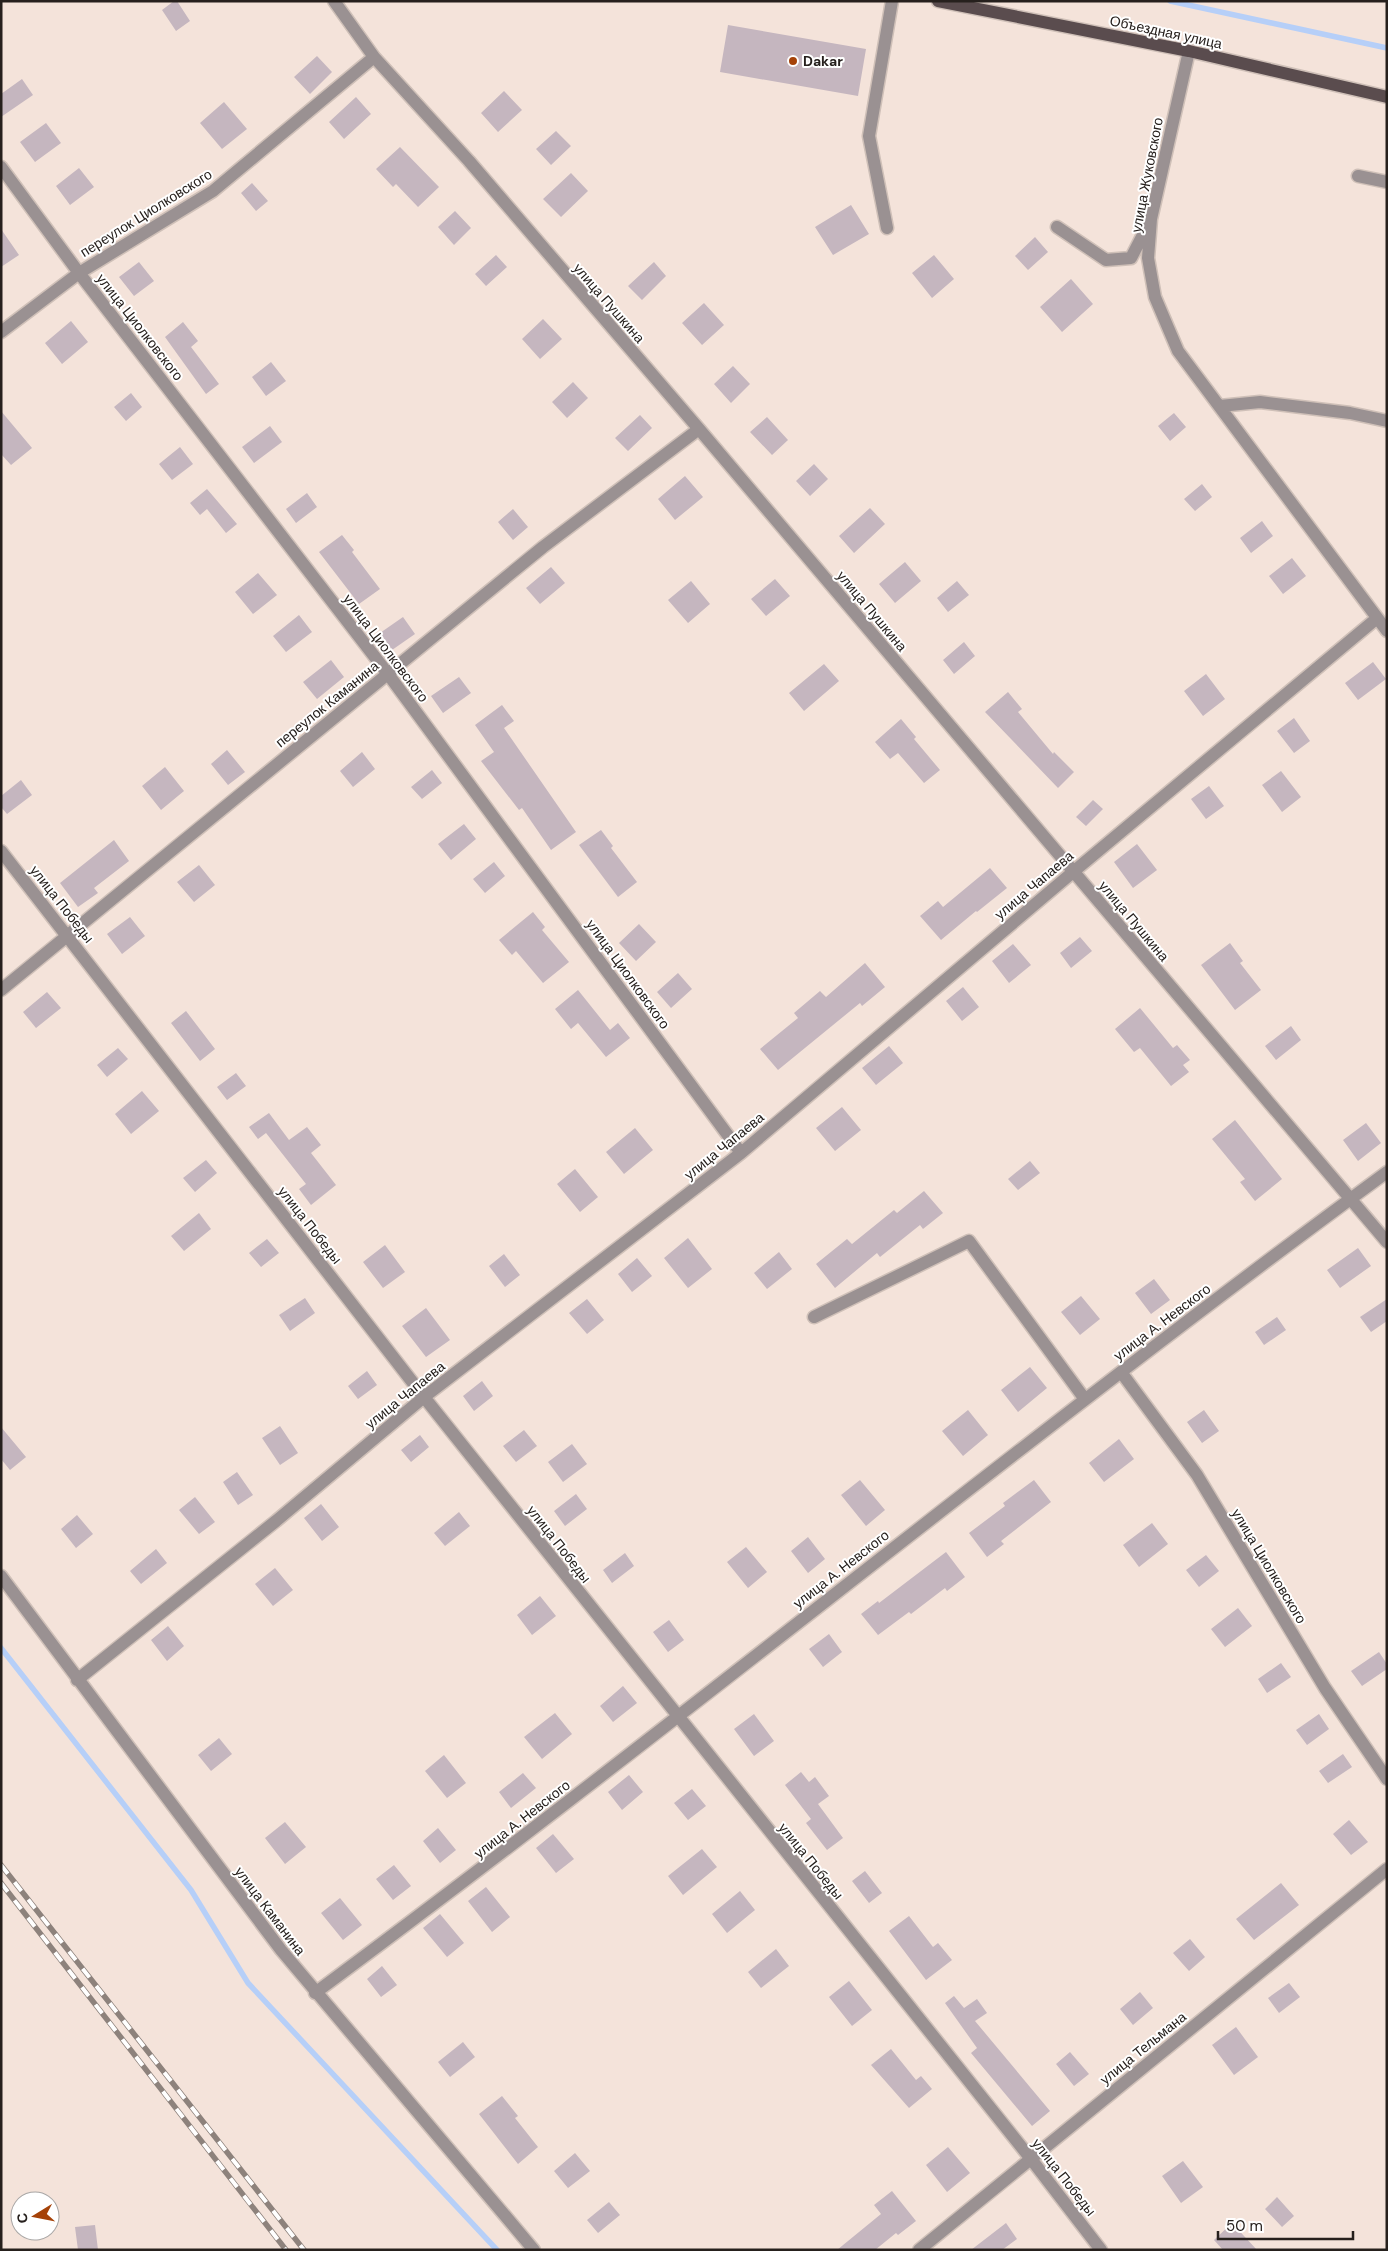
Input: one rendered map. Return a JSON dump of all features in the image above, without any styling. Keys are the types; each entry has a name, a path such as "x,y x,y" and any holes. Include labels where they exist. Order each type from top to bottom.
{"main road":[{"name":"Объездная улица","path":"938,1 1189,52 1387,97"}],"street":[{"name":"улица Пушкина","path":"334,1 374,57 469,161 699,428 1387,1242"},
{"path":"887,228 869,136 892,1"},
{"name":"улица Жуковского","path":"1189,52 1152,218 1148,258 1155,297 1178,351 1376,619 1387,631"},
{"name":"переулок Циолковского","path":"1,332 79,273 213,191 374,57"},
{"name":"улица Циолковского","path":"1,167 79,273 388,674 741,1153"},
{"path":"1358,176 1387,182"},
{"path":"1056,227 1106,260 1131,258 1152,218"},
{"path":"1220,406 1260,402 1350,413 1387,421"},
{"name":"переулок Каманина","path":"1,990 543,546 699,428"},
{"name":"улица Чапаева","path":"77,1680 276,1521 424,1397 741,1153 1376,619"},
{"name":"улица Победы","path":"1,851 69,936 424,1397 1031,2159 1101,2250"},
{"name":"улица А. Невского","path":"315,1992 473,1876 1084,1398 1387,1172"},
{"path":"814,1316 969,1241 1084,1398"},
{"name":"улица Циолковского","path":"1121,1372 1197,1476 1325,1688 1387,1779"},
{"name":"улица Каманина","path":"1,1576 281,1950 534,2250"},
{"name":"улица Тельмана","path":"919,2250 1387,1869"}],"building":[{"path":"174,1 177,1 190,21 176,31 162,10"},
{"name":"Dakar","path":"728,25 866,49 858,96 720,72"},
{"path":"317,56 332,72 310,94 294,77"},
{"path":"22,79 33,95 1,117 1,94"},
{"path":"504,91 522,110 498,132 481,113"},
{"path":"356,97 371,114 344,139 329,122"},
{"path":"224,102 247,129 222,149 200,123"},
{"path":"46,123 61,143 35,162 20,142"},
{"path":"556,131 571,146 551,165 536,149"},
{"path":"400,147 439,187 418,207 396,184 393,187 376,169"},
{"path":"79,168 94,187 70,205 56,186"},
{"path":"571,173 588,191 561,217 543,199"},
{"path":"252,183 268,201 256,211 241,193"},
{"path":"851,205 869,234 833,255 815,227"},
{"path":"455,211 471,228 454,245 438,227"},
{"path":"1,229 19,255 1,267"},
{"path":"1035,237 1048,252 1028,270 1015,256"},
{"path":"496,255 507,267 486,286 475,274"},
{"path":"934,255 954,279 932,298 912,273"},
{"path":"139,262 154,281 134,296 119,277"},
{"path":"654,262 666,276 642,300 628,286"},
{"path":"1071,279 1093,304 1062,332 1040,307"},
{"path":"704,303 724,325 702,345 682,323"},
{"path":"543,319 562,339 540,359 522,339"},
{"path":"71,321 88,342 62,364 45,343"},
{"path":"183,322 198,341 191,347 219,384 206,394 165,337"},
{"path":"271,362 286,381 266,396 252,377"},
{"path":"733,366 750,384 731,403 714,384"},
{"path":"573,382 588,398 567,418 552,402"},
{"path":"131,393 142,407 126,421 114,407"},
{"path":"1,411 32,448 11,465 1,454"},
{"path":"1174,413 1186,427 1170,441 1158,426"},
{"path":"640,415 652,428 628,451 615,438"},
{"path":"767,417 788,440 772,455 750,432"},
{"path":"270,426 282,442 254,463 242,447"},
{"path":"180,447 193,464 172,480 159,464"},
{"path":"814,464 828,479 810,496 796,481"},
{"path":"685,476 703,497 675,520 658,499"},
{"path":"1202,484 1212,497 1195,511 1184,499"},
{"path":"207,489 237,524 226,533 207,509 200,515 190,503"},
{"path":"307,493 317,507 296,523 286,509"},
{"path":"870,508 885,524 854,553 839,536"},
{"path":"513,509 528,527 513,540 498,522"},
{"path":"1262,521 1273,536 1251,553 1240,538"},
{"path":"342,535 354,550 352,552 380,589 359,604 319,552"},
{"path":"1292,558 1306,576 1283,594 1269,576"},
{"path":"905,562 921,581 895,603 879,584"},
{"path":"551,567 565,583 540,604 526,588"},
{"path":"258,573 277,595 253,614 235,592"},
{"path":"775,579 790,596 766,616 751,599"},
{"path":"691,581 710,604 688,623 668,600"},
{"path":"957,581 969,595 948,612 937,598"},
{"path":"299,615 312,632 286,652 273,636"},
{"path":"403,617 415,634 392,650 380,633"},
{"path":"964,642 975,656 954,674 943,660"},
{"path":"331,660 344,677 317,699 303,682"},
{"path":"1373,662 1386,679 1358,700 1345,683"},
{"path":"824,664 839,681 804,711 789,693"},
{"path":"1206,674 1225,699 1203,716 1184,691"},
{"path":"459,677 471,693 443,713 431,696"},
{"path":"1008,692 1022,709 1018,712 1053,754 1054,752 1074,772 1058,788 985,712"},
{"path":"502,705 514,721 504,728 576,832 551,850 522,808 519,810 481,761 494,752 475,725"},
{"path":"1294,718 1310,741 1294,753 1277,731"},
{"path":"901,719 916,737 914,739 940,770 924,783 898,753 890,759 875,742"},
{"path":"227,750 245,772 228,785 211,764"},
{"path":"362,752 375,769 353,787 340,771"},
{"path":"165,767 184,791 161,810 142,786"},
{"path":"432,770 442,783 422,799 411,787"},
{"path":"1281,771 1301,797 1282,812 1262,785"},
{"path":"21,780 32,795 7,814 1,807 1,796"},
{"path":"1209,786 1224,806 1206,819 1191,799"},
{"path":"1093,800 1103,809 1086,826 1076,817"},
{"path":"464,824 476,839 451,860 438,844"},
{"path":"601,830 613,846 611,848 637,882 618,897 579,845"},
{"path":"114,840 129,861 94,888 98,893 78,907 60,883"},
{"path":"1137,844 1157,870 1133,888 1114,862"},
{"path":"494,862 505,876 485,893 473,879"},
{"path":"199,865 215,885 194,902 177,882"},
{"path":"990,868 1007,888 941,940 920,916 938,901 943,907"},
{"path":"533,912 545,927 542,930 569,962 543,983 516,951 512,955 499,940"},
{"path":"130,917 145,936 122,954 107,934"},
{"path":"639,924 656,942 636,961 619,943"},
{"path":"1080,937 1092,951 1071,968 1060,953"},
{"path":"1230,943 1243,961 1240,963 1261,990 1235,1010 1201,965"},
{"path":"1013,944 1031,965 1009,983 992,961"},
{"path":"865,963 885,987 862,1006 860,1003 778,1070 760,1049 798,1018 794,1013 820,991 826,997"},
{"path":"678,973 692,989 671,1008 657,992"},
{"path":"963,987 979,1007 962,1021 946,1001"},
{"path":"578,990 610,1030 618,1023 630,1038 606,1057 578,1023 571,1029 555,1009"},
{"path":"47,992 61,1008 36,1028 23,1012"},
{"path":"1140,1008 1173,1048 1177,1045 1190,1060 1183,1065 1189,1072 1171,1086 1140,1048 1134,1052 1115,1029"},
{"path":"186,1011 215,1049 200,1061 171,1023"},
{"path":"1291,1026 1301,1040 1276,1060 1265,1046"},
{"path":"889,1046 903,1063 876,1085 862,1068"},
{"path":"118,1048 128,1059 107,1077 97,1065"},
{"path":"236,1073 246,1086 227,1100 217,1087"},
{"path":"142,1091 159,1111 131,1134 115,1114"},
{"path":"842,1107 861,1130 835,1151 816,1128"},
{"path":"269,1113 289,1140 307,1127 321,1145 311,1153 336,1185 311,1205 299,1189 306,1184 266,1133 258,1139 249,1127"},
{"path":"1235,1120 1282,1179 1255,1201 1240,1182 1245,1179 1212,1139"},
{"path":"1366,1123 1381,1143 1358,1161 1343,1140"},
{"path":"635,1128 653,1150 624,1174 606,1152"},
{"path":"206,1160 217,1173 195,1192 183,1178"},
{"path":"1030,1161 1040,1173 1018,1190 1008,1179"},
{"path":"575,1169 598,1197 580,1212 557,1184"},
{"path":"924,1191 943,1213 923,1229 920,1225 880,1257 877,1253 835,1288 816,1264 847,1239 852,1244 894,1210 897,1213"},
{"path":"199,1213 211,1229 184,1251 171,1236"},
{"path":"688,1238 712,1269 688,1288 664,1258"},
{"path":"267,1239 279,1253 261,1267 249,1253"},
{"path":"385,1245 405,1272 383,1288 363,1262"},
{"path":"1358,1248 1371,1266 1340,1288 1327,1270"},
{"path":"779,1252 792,1269 767,1289 754,1273"},
{"path":"504,1254 520,1275 505,1287 489,1266"},
{"path":"637,1258 652,1276 632,1292 618,1274"},
{"path":"1154,1279 1170,1300 1151,1314 1135,1293"},
{"path":"1081,1296 1100,1319 1080,1335 1061,1312"},
{"path":"305,1298 315,1313 290,1331 279,1315"},
{"path":"587,1299 604,1320 587,1334 569,1313"},
{"path":"1387,1299 1387,1321 1371,1332 1360,1317"},
{"path":"426,1308 450,1340 426,1357 402,1326"},
{"path":"1277,1317 1286,1330 1264,1345 1255,1332"},
{"path":"1030,1367 1047,1388 1018,1412 1001,1390"},
{"path":"367,1371 377,1385 358,1399 348,1386"},
{"path":"482,1381 493,1396 474,1411 463,1396"},
{"path":"968,1410 988,1435 963,1456 942,1431"},
{"path":"1204,1410 1219,1431 1202,1443 1187,1422"},
{"path":"280,1426 298,1453 280,1465 262,1438"},
{"path":"1,1427 26,1457 10,1470 1,1459"},
{"path":"524,1430 537,1446 516,1462 503,1446"},
{"path":"420,1435 429,1447 411,1462 401,1450"},
{"path":"1119,1439 1134,1459 1104,1482 1089,1463"},
{"path":"572,1444 587,1464 563,1482 548,1462"},
{"path":"237,1472 253,1495 238,1505 223,1482"},
{"path":"860,1480 885,1510 866,1526 841,1495"},
{"path":"1034,1480 1051,1502 1001,1541 1004,1544 987,1557 969,1533 1005,1506 1003,1503"},
{"path":"576,1494 587,1509 565,1526 554,1511"},
{"path":"195,1497 215,1522 199,1534 179,1510"},
{"path":"321,1504 339,1527 322,1541 304,1518"},
{"path":"459,1512 470,1526 445,1546 434,1533"},
{"path":"77,1515 93,1534 76,1548 61,1529"},
{"path":"1152,1523 1168,1544 1139,1567 1123,1545"},
{"path":"808,1537 825,1559 808,1573 791,1551"},
{"path":"746,1547 767,1572 748,1588 727,1562"},
{"path":"156,1549 167,1563 141,1584 130,1571"},
{"path":"946,1552 965,1577 947,1591 945,1588 911,1614 909,1612 878,1635 861,1614 878,1601 879,1603"},
{"path":"625,1553 634,1566 612,1583 603,1570"},
{"path":"1206,1555 1219,1571 1199,1587 1186,1570"},
{"path":"275,1568 293,1590 273,1606 255,1584"},
{"path":"540,1596 556,1616 532,1635 517,1615"},
{"path":"1238,1608 1252,1626 1225,1647 1211,1629"},
{"path":"669,1620 684,1640 668,1652 653,1632"},
{"path":"168,1626 184,1646 167,1661 151,1640"},
{"path":"829,1634 842,1652 823,1667 809,1649"},
{"path":"1379,1652 1387,1664 1387,1669 1362,1686 1351,1671"},
{"path":"1281,1663 1291,1677 1267,1693 1258,1679"},
{"path":"623,1686 637,1703 613,1722 600,1706"},
{"path":"555,1713 572,1734 542,1759 524,1737"},
{"path":"754,1714 774,1741 754,1756 734,1729"},
{"path":"1319,1714 1329,1729 1307,1745 1296,1730"},
{"path":"219,1738 232,1754 211,1771 198,1755"},
{"path":"1343,1754 1352,1767 1328,1783 1319,1771"},
{"path":"444,1755 466,1783 447,1798 425,1771"},
{"path":"801,1772 809,1782 815,1777 829,1796 818,1804 843,1838 827,1850 806,1823 811,1819 785,1785"},
{"path":"523,1773 536,1788 511,1808 499,1792"},
{"path":"629,1775 643,1792 622,1810 608,1792"},
{"path":"692,1789 706,1806 688,1820 674,1803"},
{"path":"1349,1820 1368,1842 1351,1855 1333,1834"},
{"path":"285,1822 306,1847 285,1864 265,1838"},
{"path":"438,1828 456,1850 440,1863 423,1841"},
{"path":"553,1834 574,1859 556,1873 536,1848"},
{"path":"702,1849 717,1867 683,1895 668,1876"},
{"path":"394,1865 411,1886 393,1900 376,1879"},
{"path":"865,1871 882,1893 869,1903 852,1881"},
{"path":"1281,1883 1299,1905 1254,1940 1236,1919"},
{"path":"486,1887 510,1917 492,1932 468,1901"},
{"path":"740,1891 755,1910 727,1933 712,1914"},
{"path":"340,1898 362,1925 343,1940 321,1913"},
{"path":"440,1914 464,1943 447,1957 423,1928"},
{"path":"909,1916 933,1947 938,1943 952,1960 926,1980 889,1931"},
{"path":"1190,1939 1205,1957 1189,1971 1173,1953"},
{"path":"776,1949 789,1966 761,1988 748,1972"},
{"path":"382,1966 397,1985 381,1997 367,1979"},
{"path":"849,1981 872,2010 852,2026 829,1997"},
{"path":"1289,1983 1300,1997 1279,2013 1268,1998"},
{"path":"1140,1992 1153,2008 1133,2025 1120,2009"},
{"path":"954,1996 964,2008 977,1999 987,2013 975,2021 1050,2111 1032,2126 971,2053 977,2048 945,2003"},
{"path":"1236,2027 1258,2057 1234,2075 1212,2045"},
{"path":"463,2042 475,2057 450,2077 438,2062"},
{"path":"891,2049 916,2080 921,2076 932,2089 909,2108 871,2065"},
{"path":"1070,2052 1089,2074 1074,2086 1056,2064"},
{"path":"502,2096 518,2116 515,2118 538,2147 518,2164 479,2114"},
{"path":"948,2147 970,2173 947,2192 926,2165"},
{"path":"575,2153 590,2171 568,2188 554,2171"},
{"path":"1183,2161 1203,2187 1181,2203 1162,2176"},
{"path":"892,2191 916,2221 898,2235 896,2233 875,2250 837,2250 881,2214 874,2205"},
{"path":"1277,2197 1294,2216 1282,2227 1265,2209"},
{"path":"609,2202 620,2215 598,2233 587,2220"},
{"path":"1006,2223 1017,2239 1002,2250 971,2250"},
{"path":"1232,2223 1257,2250 1223,2250 1214,2240"},
{"path":"95,2225 98,2250 78,2250 75,2227"}],"waterway":[{"path":"1170,1 1387,48"},
{"path":"1,1648 191,1890 248,1983 497,2250"}],"railway":[{"path":"1,1865 304,2250"},
{"path":"1,1883 286,2250"}],"place":[{"name":"Dakar","path":"793,61"}]}
